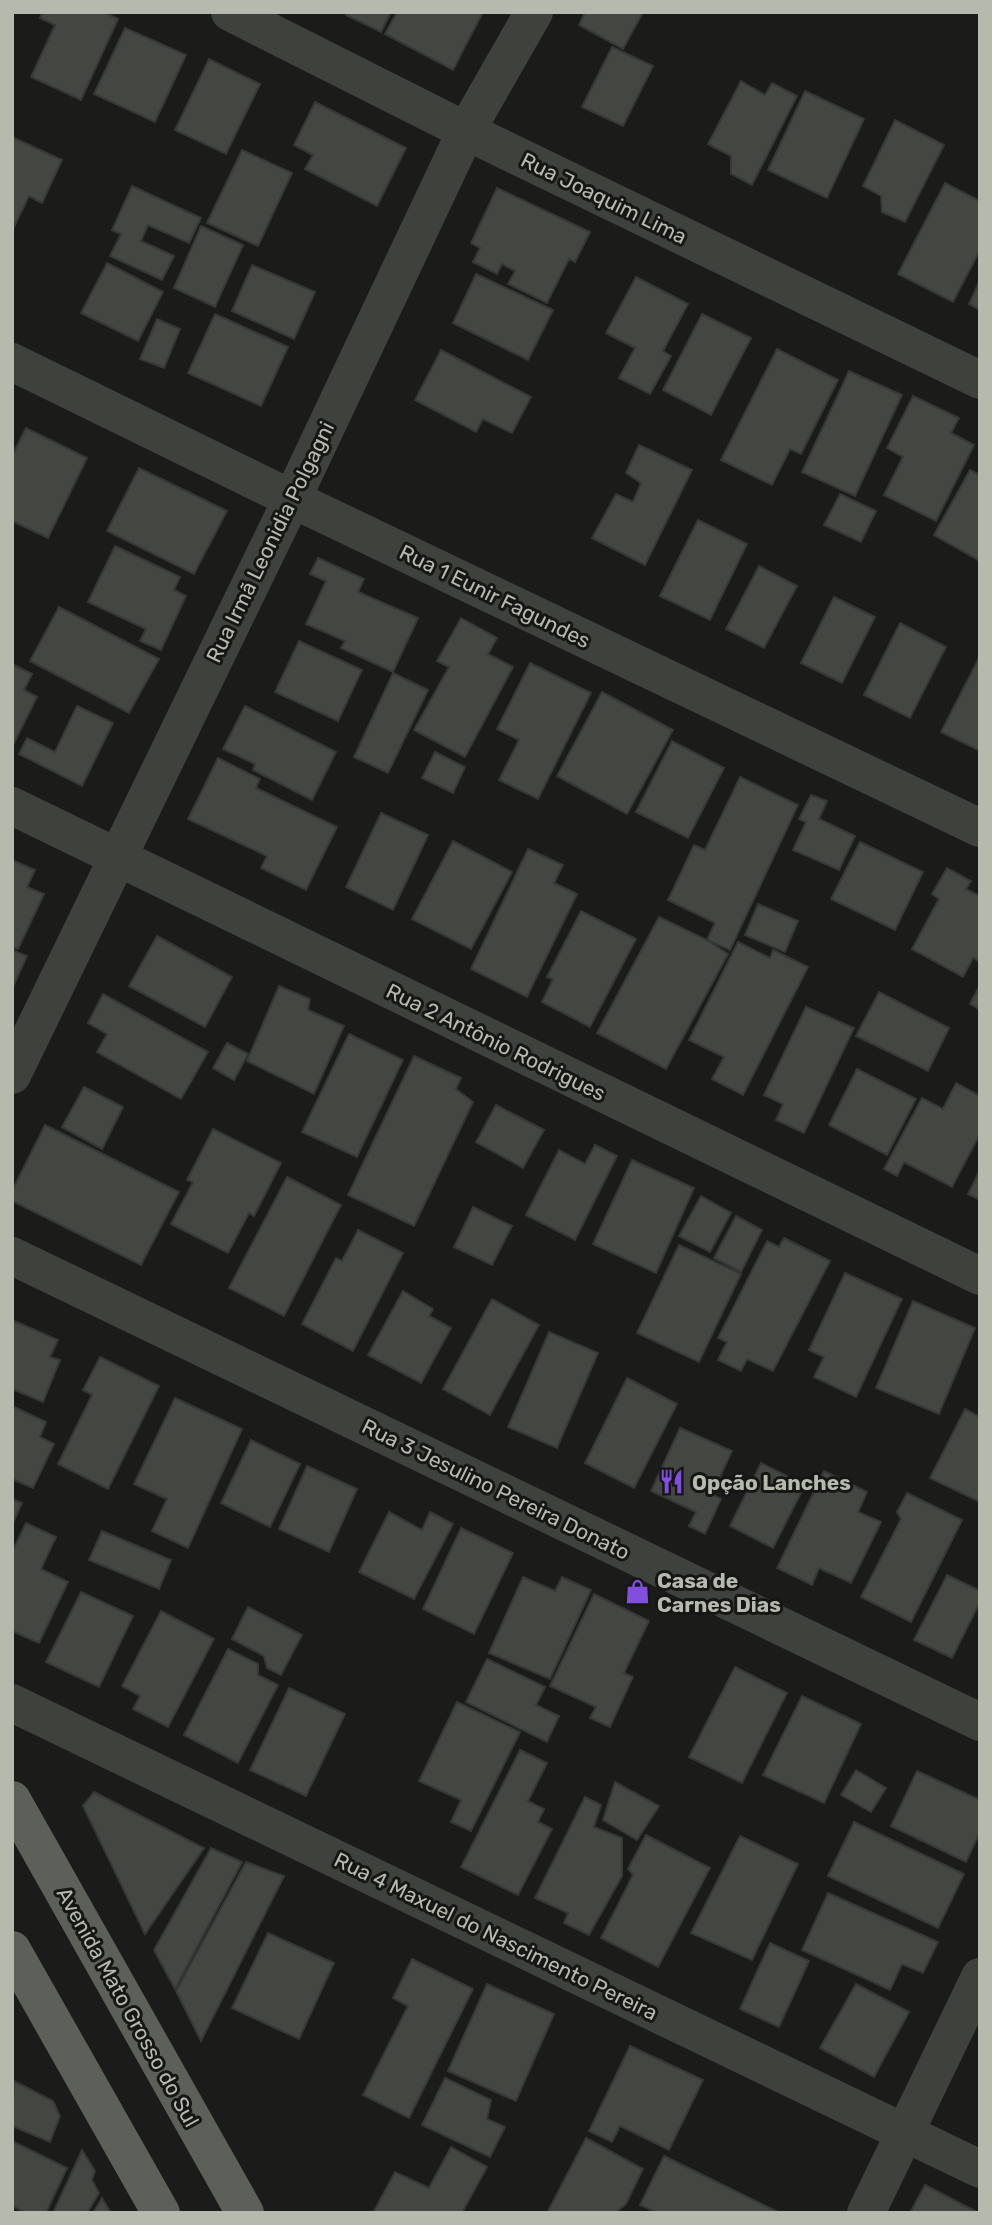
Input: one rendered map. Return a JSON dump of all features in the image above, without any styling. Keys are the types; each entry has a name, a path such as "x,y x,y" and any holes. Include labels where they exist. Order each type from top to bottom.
{"main road":[{"name":"Avenida Mato Grosso do Sul","path":"12,1800 245,2213"},
{"path":"17,1973 161,2213"}],"street":[{"name":"Rua Joaquim Lima","path":"230,12 466,131 980,380"},
{"name":"Rua Irmã Leonidia Polgagni","path":"12,1076 292,499 466,131 534,12"},
{"name":"Rua 1 Eunir Fagundes","path":"12,362 980,828"},
{"name":"Rua 2 Antônio Rodrigues","path":"12,806 980,1276"},
{"name":"Rua 3 Jesulino Pereira Donato","path":"12,1256 980,1722"},
{"name":"Rua 4 Maxuel do Nascimento Pereira","path":"12,1703 980,2169"},
{"path":"866,2213 980,1977"}],"building":[{"path":"43,12 104,12 118,19 81,100 31,77 55,25 40,18"},
{"path":"348,12 391,12 381,32 346,15"},
{"path":"397,12 483,12 453,70 385,34"},
{"path":"585,12 643,12 623,49 579,25"},
{"path":"125,28 186,55 155,122 94,94"},
{"path":"612,47 653,66 623,126 582,107"},
{"path":"209,59 260,84 226,154 175,130"},
{"path":"741,81 765,95 772,83 797,96 752,185 731,174 731,156 708,144"},
{"path":"805,91 864,119 827,198 768,170"},
{"path":"315,102 406,148 377,206 305,169 313,155 294,145"},
{"path":"895,120 944,145 905,222 882,212 881,196 863,186"},
{"path":"12,137 62,160 42,203 29,196 12,231"},
{"path":"242,150 292,173 258,246 207,223"},
{"path":"945,183 980,201 980,250 953,302 898,274"},
{"path":"132,186 201,218 189,243 148,225 141,241 174,256 162,280 110,256 121,234 112,230"},
{"path":"497,188 590,232 575,262 569,259 547,303 508,284 515,271 502,264 497,274 473,262 480,248 471,243"},
{"path":"201,226 243,245 215,307 174,288"},
{"path":"107,263 163,292 138,341 81,313"},
{"path":"252,265 315,292 294,339 232,311"},
{"path":"476,274 553,310 528,360 453,323"},
{"path":"636,277 688,304 663,351 671,356 650,394 619,378 635,348 606,333"},
{"path":"980,280 980,310 969,304"},
{"path":"215,314 288,347 261,406 188,373"},
{"path":"702,314 751,338 711,415 663,390"},
{"path":"157,319 180,329 164,368 140,359"},
{"path":"777,349 838,380 801,454 790,449 772,485 721,460"},
{"path":"441,350 531,397 512,433 483,419 476,432 415,400"},
{"path":"849,371 902,395 855,496 802,472"},
{"path":"913,396 959,418 951,433 974,445 936,521 884,495 903,457 887,448"},
{"path":"26,428 87,458 48,538 12,521 12,456"},
{"path":"639,445 692,470 645,565 592,538 616,494 633,502 641,483 626,473"},
{"path":"139,468 227,511 194,574 107,531"},
{"path":"970,470 980,475 980,561 934,535"},
{"path":"840,494 876,511 861,542 824,525"},
{"path":"698,520 747,544 710,620 660,596"},
{"path":"115,546 180,577 174,590 186,596 161,650 140,641 146,629 88,602"},
{"path":"318,558 364,579 358,592 418,618 393,672 341,648 345,641 306,624 326,581 310,574"},
{"path":"759,566 797,586 764,648 726,629"},
{"path":"834,597 875,617 842,683 801,663"},
{"path":"59,607 159,659 129,713 30,661"},
{"path":"461,618 497,638 488,654 513,667 465,757 414,730 449,667 437,661"},
{"path":"900,623 946,647 910,718 864,695"},
{"path":"299,641 362,670 338,721 275,692"},
{"path":"980,656 980,751 941,732"},
{"path":"530,663 591,693 538,799 499,780 519,740 497,729"},
{"path":"12,664 32,674 24,690 37,697 12,747"},
{"path":"393,673 428,690 388,773 354,757"},
{"path":"602,692 673,730 627,814 557,776"},
{"path":"77,706 113,723 82,786 19,754 27,738 55,752"},
{"path":"245,706 336,752 312,800 253,770 255,764 223,749"},
{"path":"672,741 724,768 688,838 636,812"},
{"path":"435,752 465,767 453,793 422,778"},
{"path":"218,758 260,779 256,788 337,827 306,890 261,868 267,856 188,819"},
{"path":"740,777 798,805 730,950 707,940 715,923 668,900 694,845 705,850"},
{"path":"811,795 827,801 819,819 855,836 839,870 793,850 806,822 799,819"},
{"path":"381,813 428,835 393,910 346,887"},
{"path":"453,841 512,872 471,949 412,919"},
{"path":"860,842 923,872 895,930 831,899"},
{"path":"528,849 563,865 554,883 577,894 527,997 471,969"},
{"path":"12,860 35,870 27,887 44,894 18,949 12,947"},
{"path":"947,868 971,881 966,889 980,896 980,962 973,958 963,977 912,949 939,899 932,894"},
{"path":"758,904 798,921 785,952 745,935"},
{"path":"581,911 636,939 590,1027 542,1002 553,979 547,977"},
{"path":"659,917 707,940 728,954 666,1069 597,1033"},
{"path":"157,936 232,977 205,1027 129,986"},
{"path":"738,942 770,958 773,950 808,967 743,1095 712,1079 724,1057 689,1040"},
{"path":"12,950 27,956 12,989"},
{"path":"980,985 980,1010 970,1004"},
{"path":"279,986 310,999 308,1010 344,1026 314,1094 247,1061"},
{"path":"879,992 949,1028 928,1071 856,1036"},
{"path":"103,994 208,1052 181,1099 97,1052 107,1034 88,1023"},
{"path":"806,1007 854,1028 804,1133 776,1120 783,1104 764,1095"},
{"path":"349,1034 403,1060 357,1157 302,1132"},
{"path":"227,1043 248,1054 234,1080 213,1068"},
{"path":"414,1056 461,1078 456,1089 473,1102 414,1226 348,1195"},
{"path":"857,1069 916,1099 887,1155 829,1125"},
{"path":"956,1083 980,1096 980,1134 952,1187 904,1162 897,1176 884,1169 922,1098 943,1109"},
{"path":"84,1087 123,1107 102,1149 62,1127"},
{"path":"496,1105 544,1130 523,1168 476,1142"},
{"path":"45,1125 179,1192 141,1265 12,1201 12,1191"},
{"path":"213,1129 281,1163 254,1216 249,1213 228,1253 171,1224 193,1182 187,1180"},
{"path":"595,1145 617,1156 575,1240 526,1215 559,1150 585,1164"},
{"path":"632,1160 694,1188 656,1273 593,1244"},
{"path":"980,1170 980,1200 968,1194"},
{"path":"287,1177 341,1205 284,1316 229,1288"},
{"path":"701,1196 731,1213 710,1252 679,1236"},
{"path":"473,1207 512,1226 492,1265 454,1247"},
{"path":"736,1216 762,1230 741,1272 714,1258"},
{"path":"358,1230 403,1253 353,1351 302,1324 336,1258 342,1261"},
{"path":"784,1238 830,1261 773,1371 747,1359 741,1371 718,1360 727,1342 718,1338 767,1241 779,1247"},
{"path":"679,1245 741,1274 699,1362 637,1333"},
{"path":"845,1273 902,1299 856,1397 814,1377 824,1357 809,1350"},
{"path":"403,1291 433,1309 429,1316 451,1328 421,1383 368,1355"},
{"path":"492,1299 539,1325 490,1415 443,1389"},
{"path":"913,1301 975,1328 939,1414 876,1388"},
{"path":"12,1320 58,1340 50,1357 60,1360 43,1402 12,1389"},
{"path":"549,1332 598,1353 557,1448 508,1427"},
{"path":"100,1357 159,1386 108,1489 58,1464 92,1395 83,1390"},
{"path":"627,1378 677,1404 634,1488 585,1463"},
{"path":"175,1398 242,1429 188,1548 152,1531 167,1499 134,1484"},
{"path":"12,1406 46,1422 40,1437 54,1444 33,1488 12,1479"},
{"path":"965,1409 980,1417 980,1502 930,1478"},
{"path":"680,1428 732,1451 712,1494 721,1499 705,1534 689,1526 696,1512 651,1491"},
{"path":"251,1440 300,1464 270,1527 221,1503"},
{"path":"761,1463 805,1485 773,1548 730,1526"},
{"path":"307,1466 357,1489 329,1552 279,1529"},
{"path":"824,1471 867,1492 858,1512 881,1522 851,1583 819,1568 812,1585 777,1568"},
{"path":"907,1493 962,1520 911,1622 861,1597 901,1519 897,1512"},
{"path":"12,1499 22,1503 12,1525"},
{"path":"389,1512 422,1530 430,1512 453,1524 414,1599 359,1572"},
{"path":"26,1523 56,1537 41,1569 68,1582 39,1643 12,1631 12,1552"},
{"path":"461,1528 513,1553 474,1634 423,1609"},
{"path":"102,1531 171,1560 159,1589 89,1560"},
{"path":"947,1575 980,1591 980,1602 952,1658 914,1640"},
{"path":"523,1577 555,1591 562,1577 591,1590 550,1679 489,1653"},
{"path":"81,1592 133,1616 99,1687 46,1662"},
{"path":"594,1594 649,1621 624,1673 633,1677 610,1727 590,1718 596,1707 550,1686"},
{"path":"248,1607 302,1635 281,1675 267,1668 264,1656 232,1639"},
{"path":"161,1611 214,1639 168,1727 133,1709 140,1696 122,1686"},
{"path":"228,1649 258,1664 258,1675 278,1685 238,1763 184,1735"},
{"path":"487,1659 545,1687 536,1705 559,1716 547,1742 466,1702"},
{"path":"735,1667 787,1693 742,1783 689,1757"},
{"path":"289,1688 345,1714 306,1796 250,1770"},
{"path":"802,1696 861,1724 824,1803 763,1775"},
{"path":"457,1702 520,1732 471,1831 451,1822 461,1800 419,1781"},
{"path":"520,1750 547,1763 528,1801 544,1809 538,1822 552,1829 518,1895 461,1867"},
{"path":"856,1770 886,1788 871,1812 841,1795"},
{"path":"917,1771 980,1800 980,1832 966,1862 891,1826"},
{"path":"615,1782 659,1806 637,1840 603,1820"},
{"path":"94,1792 204,1848 145,1934 83,1806"},
{"path":"585,1797 601,1805 594,1827 622,1838 622,1876 589,1935 564,1923 568,1913 535,1898"},
{"path":"854,1822 964,1874 938,1928 828,1876"},
{"path":"646,1835 710,1868 658,1967 601,1938 633,1875 628,1869"},
{"path":"740,1836 798,1864 752,1960 691,1933"},
{"path":"211,1848 242,1862 175,1989 154,1950"},
{"path":"246,1862 284,1876 201,2041 176,1991"},
{"path":"828,1893 938,1942 923,1973 902,1964 890,1990 802,1950"},
{"path":"268,1933 334,1963 299,2039 232,2008"},
{"path":"770,1943 809,1961 779,2027 740,2009"},
{"path":"412,1959 473,1989 409,2118 363,2095 408,2006 393,1998"},
{"path":"487,1984 554,2014 516,2101 448,2071"},
{"path":"856,1984 909,2012 874,2077 820,2048"},
{"path":"630,2046 703,2080 669,2150 620,2126 612,2142 589,2131"},
{"path":"445,2078 491,2100 487,2119 505,2127 490,2157 422,2125"},
{"path":"14,2081 53,2101 60,2116 50,2142 12,2126"},
{"path":"586,2138 643,2169 626,2204 615,2213 547,2213"},
{"path":"12,2141 67,2168 46,2213 26,2213 12,2206"},
{"path":"451,2147 487,2167 462,2213 373,2213 395,2172 429,2188"},
{"path":"82,2150 95,2171 92,2180 99,2193 87,2213 53,2213"},
{"path":"664,2156 780,2213 658,2213 640,2205"},
{"path":"925,2185 979,2213 910,2213"},
{"path":"102,2198 111,2213 93,2213"}],"place":[{"name":"Opção Lanches","path":"672,1482"},
{"name":"Casa de Carnes Dias","path":"637,1592"}]}
